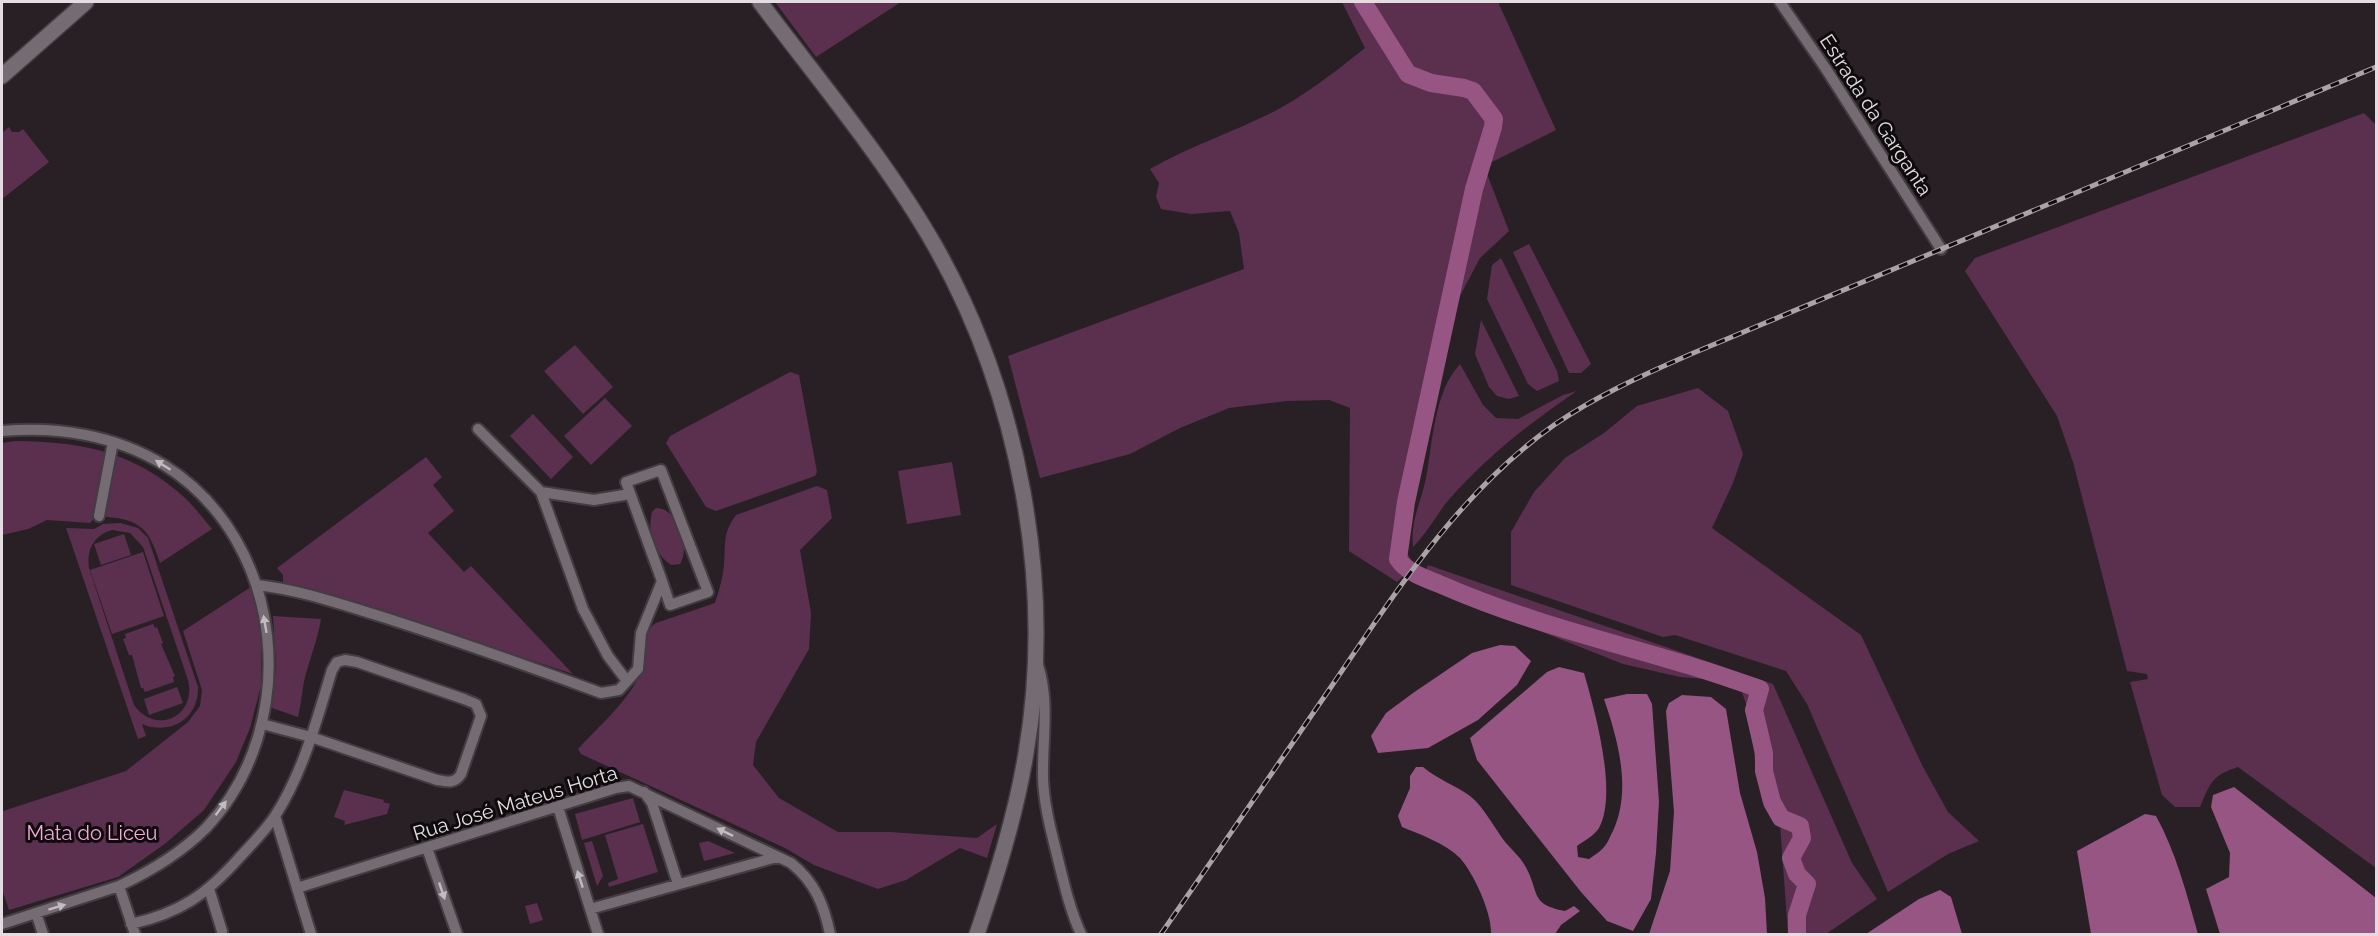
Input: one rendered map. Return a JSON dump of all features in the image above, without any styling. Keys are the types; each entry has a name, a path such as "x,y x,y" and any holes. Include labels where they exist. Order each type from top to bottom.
{"main road":[{"path":"760,2 906,200 935,246 985,353 1008,424 1023,487 1034,588 1033,697 1026,753 994,885 977,934"},
{"path":"2,76 82,3"},
{"path":"971,934 994,885"}],"street":[{"name":"Estrada da Garganta","path":"1780,2 1826,69 1941,249"},
{"path":"478,429 541,492 583,609 608,656 627,681"},
{"path":"2,431 61,431 90,435 141,452 184,479 220,517 246,559 257,585 267,630 269,658 266,710 262,724 237,785 206,828 176,852 119,886 2,924"},
{"path":"99,516 113,442"},
{"path":"662,470 708,592 670,605 662,581 627,482 662,470"},
{"path":"541,492 594,500 630,494"},
{"path":"257,585 281,588 365,612 464,644 601,693 620,690 638,669 641,633 662,581"},
{"path":"1034,654 1043,680 1045,706 1043,779 1047,811 1067,898 1081,934"},
{"path":"119,886 133,929 178,910 209,889 275,816 293,781 311,737 332,668 342,660 357,662 464,699 476,704 480,712 480,720 461,774 450,782 437,780 311,737 262,724"},
{"name":"Rua José Mateus Horta","path":"297,888 620,787 634,787 791,863 811,881 825,911 826,934"},
{"path":"644,792 655,813 678,884"},
{"path":"655,813 666,803"},
{"path":"558,807 598,934"},
{"path":"275,816 311,934"},
{"path":"264,830 272,830 282,837"},
{"path":"427,848 457,934"},
{"path":"590,909 777,857"},
{"path":"209,889 224,933"},
{"path":"36,913 43,934"}],"green space":[{"path":"775,2 901,2 816,57"},
{"path":"1342,2 1498,2 1556,130 1484,166 1509,231 1480,258 1460,296 1399,537 1414,566 1397,582 1349,551 1350,408 1329,400 1287,401 1229,408 1180,428 1130,454 1040,478 1008,356 1244,269 1239,233 1230,211 1191,214 1161,209 1156,197 1159,183 1150,169 1286,105 1321,82 1365,48"},
{"path":"2364,113 2376,125 2376,868 2238,767 2213,781 2200,807 2175,807 2162,795 2130,682 2148,679 2147,674 2127,671 2073,462 2057,416 1965,271 1975,258"},
{"path":"9,127 12,132 19,132 23,129 49,162 2,199 2,133"},
{"path":"1529,244 1591,364 1581,373 1569,373 1513,252"},
{"path":"1501,258 1557,371 1559,381 1537,391 1528,384 1487,299 1492,265"},
{"path":"1481,320 1519,396 1509,399 1497,396 1489,387 1475,354"},
{"path":"575,345 613,387 583,414 544,371"},
{"path":"1460,364 1483,405 1496,418 1518,419 1563,395 1577,391 1527,427 1467,480 1413,547 1414,520 1426,478 1436,418 1445,388 1451,375"},
{"path":"790,372 799,375 817,472 815,476 716,511 706,507 666,443 670,436"},
{"path":"1698,388 1728,411 1743,454 1733,483 1712,528 1861,635 1923,767 1948,812 1979,841 1948,854 1888,892 1807,704 1786,671 1675,635 1663,637 1511,585 1511,532 1534,492 1565,458 1604,433 1637,406"},
{"path":"605,398 632,426 591,465 564,436"},
{"path":"533,414 573,457 551,479 510,436"},
{"path":"16,441 82,446 121,457 159,477 177,491 212,529 160,563 145,531 122,519 96,516 90,523 47,520 28,529 2,535 2,443"},
{"path":"426,457 442,477 433,485 454,511 428,533 464,572 471,566 573,674 354,602 283,584 283,575 277,568"},
{"path":"952,462 961,515 907,524 898,471"},
{"path":"817,486 827,490 832,518 800,550 811,613 809,649 756,742 753,765 779,798 838,832 890,832 977,838 997,824 987,858 960,848 906,880 878,889 814,865 785,848 581,754 578,749 630,692 644,664 646,638 651,627 656,623 715,603 723,575 727,534 736,515"},
{"path":"656,508 671,514 680,529 684,548 680,564 671,565 660,554 653,542 650,527 652,512"},
{"path":"120,523 138,528 148,538 198,687 194,708 188,716 181,722 163,728 142,724 146,736 138,739 66,528 94,529 103,524","holes":["112,530 130,533 143,547 188,680 189,693 186,703 181,712 173,718 153,719 143,714 134,705 89,568 90,549 96,539"]},
{"path":"124,534 131,555 101,565 94,544"},
{"path":"143,552 164,616 112,634 90,570"},
{"path":"1428,565 1773,684 1852,863 1877,899 1826,934 1788,934 1780,824 1757,777 1749,713 1740,686 1717,680 1680,677 1623,664 1422,581"},
{"name":"Mata do Liceu","path":"251,587 261,633 261,686 250,728 236,762 204,810 166,843 118,877 9,910 2,889 2,808 3,811 126,771 188,722 200,706 202,690 183,631"},
{"path":"273,616 321,619 305,676 298,717 272,708 276,665"},
{"path":"153,624 155,628 157,627 163,643 161,644 175,676 173,677 174,682 145,692 141,688 132,655 129,655 123,639 126,638 125,634"},
{"path":"177,687 183,703 149,715 144,699"},
{"path":"344,790 384,800 383,802 390,804 387,814 344,825 345,821 334,817"},
{"path":"633,798 640,822 582,840 575,814"},
{"path":"643,824 658,872 609,887 608,883 618,879 605,835"},
{"path":"592,841 603,876 597,886 584,843"},
{"path":"708,841 735,853 704,861 699,843"},
{"path":"537,903 543,920 530,924 525,906"}],"shaded area":[{"path":"1500,645 1515,646 1531,661 1517,685 1478,720 1428,748 1378,753 1371,736 1386,713 1472,653"},
{"path":"1559,667 1584,673 1599,730 1606,774 1604,813 1599,828 1577,846 1578,857 1589,859 1605,845 1619,815 1622,799 1618,748 1604,699 1627,694 1647,694 1652,704 1659,802 1656,853 1651,899 1633,931 1607,921 1581,892 1477,760 1470,738 1547,672"},
{"path":"1682,695 1711,697 1726,709 1740,793 1757,852 1765,898 1767,934 1649,934 1670,871 1674,812 1666,711 1669,703"},
{"path":"1416,767 1423,767 1475,801 1524,864 1537,895 1545,905 1565,911 1574,906 1580,911 1561,925 1555,934 1491,934 1489,916 1481,894 1460,858 1440,844 1402,827 1398,816 1410,788 1410,776"},
{"path":"2234,787 2376,898 2376,934 2220,934 2206,889 2229,877 2230,853 2211,807 2213,795"},
{"path":"2145,814 2156,816 2169,844 2198,934 2091,934 2077,851"},
{"path":"1940,890 1951,897 1962,934 1866,934 1919,899"}],"waterway":[{"path":"1363,2 1408,74 1431,83 1473,91 1494,119 1474,189 1406,502 1398,559 1407,569 1419,576 1505,610 1760,689 1754,710 1764,753 1764,771 1772,802 1781,818 1800,826 1802,838 1791,858 1797,874 1807,884 1797,915 1797,934"}],"railway":[{"path":"1161,934 1379,616 1431,546 1488,481 1554,425 1603,395 1691,354 2376,67"}]}
